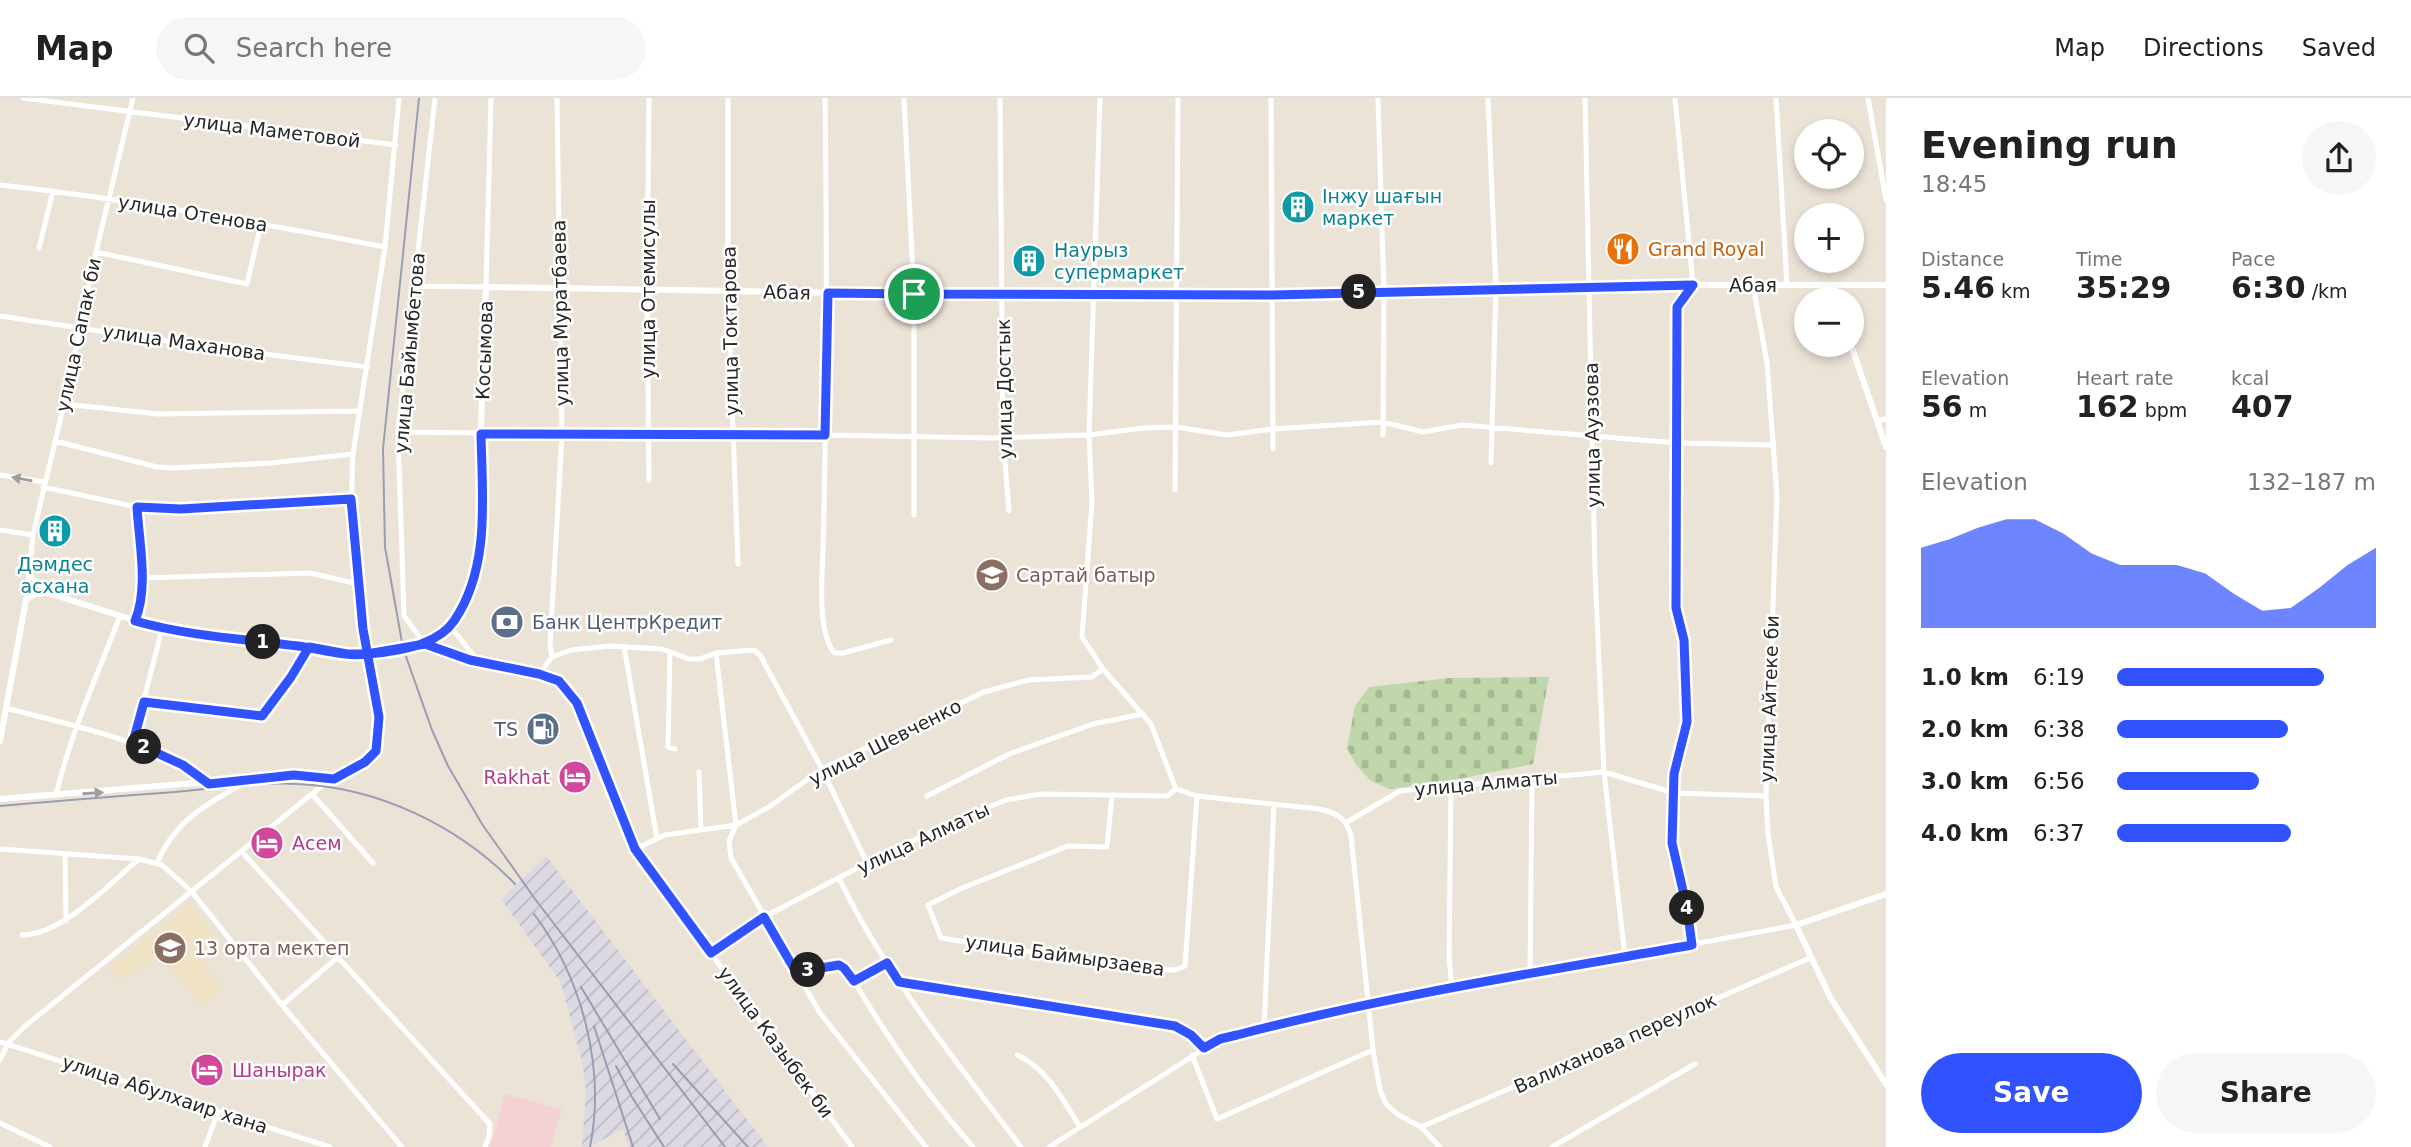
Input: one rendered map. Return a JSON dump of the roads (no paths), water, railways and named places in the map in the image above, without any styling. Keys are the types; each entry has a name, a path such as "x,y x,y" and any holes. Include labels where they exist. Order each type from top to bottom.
{"street":[{"name":"улица Маметовой","path":"23,98 396,145"},
{"name":"улица Сапак би","path":"26,600 33,535 133,98"},
{"path":"0,1060 8,1044 24,1027 312,794 365,762 376,751 379,717 367,654 351,499 353,454 385,247 399,98"},
{"name":"улица Байымбетова","path":"425,644 404,616 398,432 435,98"},
{"path":"414,286 486,287 491,98"},
{"name":"улица Муратбаева","path":"552,657 550,645 562,434 557,98"},
{"name":"улица Отемисулы","path":"649,98 649,480"},
{"name":"улица Токтарова","path":"728,98 729,291 738,564"},
{"path":"825,98 828,293 822,579 824,620 828,646 835,653 891,640"},
{"path":"905,98 914,294 914,514"},
{"name":"улица Достык","path":"1000,98 1003,438 1009,511"},
{"path":"1100,98 1089,435 1092,502 1082,638 1103,669 1151,724 1176,789"},
{"path":"1175,490 1178,98"},
{"path":"1271,98 1273,449"},
{"path":"1378,98 1384,292 1383,435"},
{"path":"1488,98 1496,288 1491,463"},
{"name":"улица Ауэзова","path":"1585,98 1595,572 1604,772 1625,957"},
{"path":"1675,98 1693,285 1677,307 1676,608 1684,640 1687,722 1674,774 1672,843 1687,908 1692,945"},
{"path":"1776,98 1787,285"},
{"path":"1868,98 1886,200"},
{"name":"улица Отенова","path":"0,185 261,224 385,247"},
{"path":"39,248 53,191"},
{"path":"96,252 247,284 261,224"},
{"name":"улица Айтеке би","path":"1753,285 1767,363 1777,496 1766,796 1768,834 1776,887 1829,997 1886,1084"},
{"name":"Абая","path":"486,287 914,294 1272,295 1496,288 1886,285"},
{"name":"Косымова","path":"425,644 437,638 450,626 464,603 480,553 486,287"},
{"name":"улица Маханова","path":"0,316 199,346 368,367"},
{"path":"1855,357 1886,447"},
{"path":"64,404 158,414 360,411"},
{"path":"1877,421 1886,419"},
{"path":"398,432 1003,438 1089,435 1176,426 1227,435 1273,429 1383,422 1423,432 1462,425 1677,443 1774,445"},
{"path":"55,441 157,467 173,468 271,463 353,454"},
{"path":"0,475 137,507 181,509 351,499"},
{"path":"135,621 140,608 142,578 137,507"},
{"path":"0,530 33,535"},
{"path":"142,578 310,573 359,584"},
{"path":"29,574 48,593"},
{"path":"0,741 26,600 35,594 48,593 162,629 347,654 367,654 425,644"},
{"path":"57,795 75,727 120,616"},
{"path":"450,626 478,661"},
{"path":"133,742 162,629"},
{"name":"улица Казыбек би","path":"425,644 478,661 559,681 577,703 635,849 852,1147"},
{"path":"624,646 657,839"},
{"path":"539,674 552,657 580,648 624,646 662,649 689,659 700,659 716,653 754,650 760,654 822,769 867,863"},
{"path":"144,702 262,716 309,647"},
{"path":"670,652 668,747 675,749"},
{"path":"716,653 736,825 729,841 730,858 820,1013 926,1147"},
{"name":"улица Шевченко","path":"635,849 679,832 736,825 769,807 822,769 984,692 1028,680 1092,677 1103,669"},
{"path":"6,708 133,742 183,765 209,784"},
{"path":"927,796 1009,754 1093,724 1143,714"},
{"path":"699,772 701,830"},
{"name":"улица Алматы","path":"711,953 764,917 943,826 1006,800 1041,793 1167,796 1176,789 1197,796 1336,813 1347,822 1400,791 1604,772 1674,793 1766,796"},
{"path":"0,799 294,775 334,779"},
{"path":"1530,974 1532,779"},
{"path":"157,863 179,828 192,814 204,804 250,780"},
{"path":"1451,786 1449,957 1452,989"},
{"path":"312,794 373,863"},
{"name":"улица Баймырзаева","path":"1112,795 1107,847 1068,846 960,889 928,905 941,938 1140,969 1175,970 1185,966 1197,796"},
{"path":"1264,1028 1274,804"},
{"path":"1347,822 1351,835 1373,1050 1380,1090 1386,1104 1397,1114 1421,1127 1440,1147"},
{"path":"0,849 139,859 162,865 192,892 282,1005 402,1147"},
{"path":"242,852 490,1124 485,1147"},
{"path":"65,855 66,920"},
{"path":"22,935 36,935 48,931 66,920 139,859"},
{"path":"839,878 852,905 899,982 1021,1147"},
{"path":"1049,1147 1220,1039 1452,989 1796,925 1886,894"},
{"path":"282,1005 337,958"},
{"name":"Валиханова переулок","path":"1421,1127 1810,958"},
{"path":"854,981 887,963"},
{"path":"796,972 839,965 844,968 928,1090 973,1147"},
{"path":"899,982 1175,1026 1191,1035 1204,1048"},
{"name":"улица Абулхаир хана","path":"0,1042 330,1147"},
{"path":"1192,1055 1217,1119 1373,1050"},
{"path":"1017,1055 1032,1062 1051,1083 1080,1127"},
{"path":"1552,1147 1695,1064"},
{"path":"205,1147 218,1112"},
{"path":"0,1123 50,1147"}],"railway":[{"path":"419,98 383,449 385,547 403,648 432,730 448,766 482,824 535,899 725,1147"},
{"path":"0,806 252,785 297,784 327,787 357,793 415,813 469,844 515,884"},
{"path":"534,914 565,966 586,1025 595,1086 590,1147"},
{"path":"581,987 660,1119"},
{"path":"594,1026 633,1147"},
{"path":"673,1064 748,1147"},
{"path":"616,1066 664,1147"}],"place":[{"name":"Інжу шағын маркет","path":"1298,207"},
{"name":"Grand Royal","path":"1623,249"},
{"name":"Наурыз супермаркет","path":"1029,261"},
{"name":"Дәмдес асхана","path":"55,531"},
{"name":"Сартай батыр","path":"992,575"},
{"name":"Банк ЦентрКредит","path":"507,622"},
{"name":"TS","path":"543,729"},
{"name":"Rakhat","path":"575,777"},
{"name":"Асем","path":"267,843"},
{"name":"13 орта мектеп","path":"170,948"},
{"name":"Шанырак","path":"207,1070"}]}
